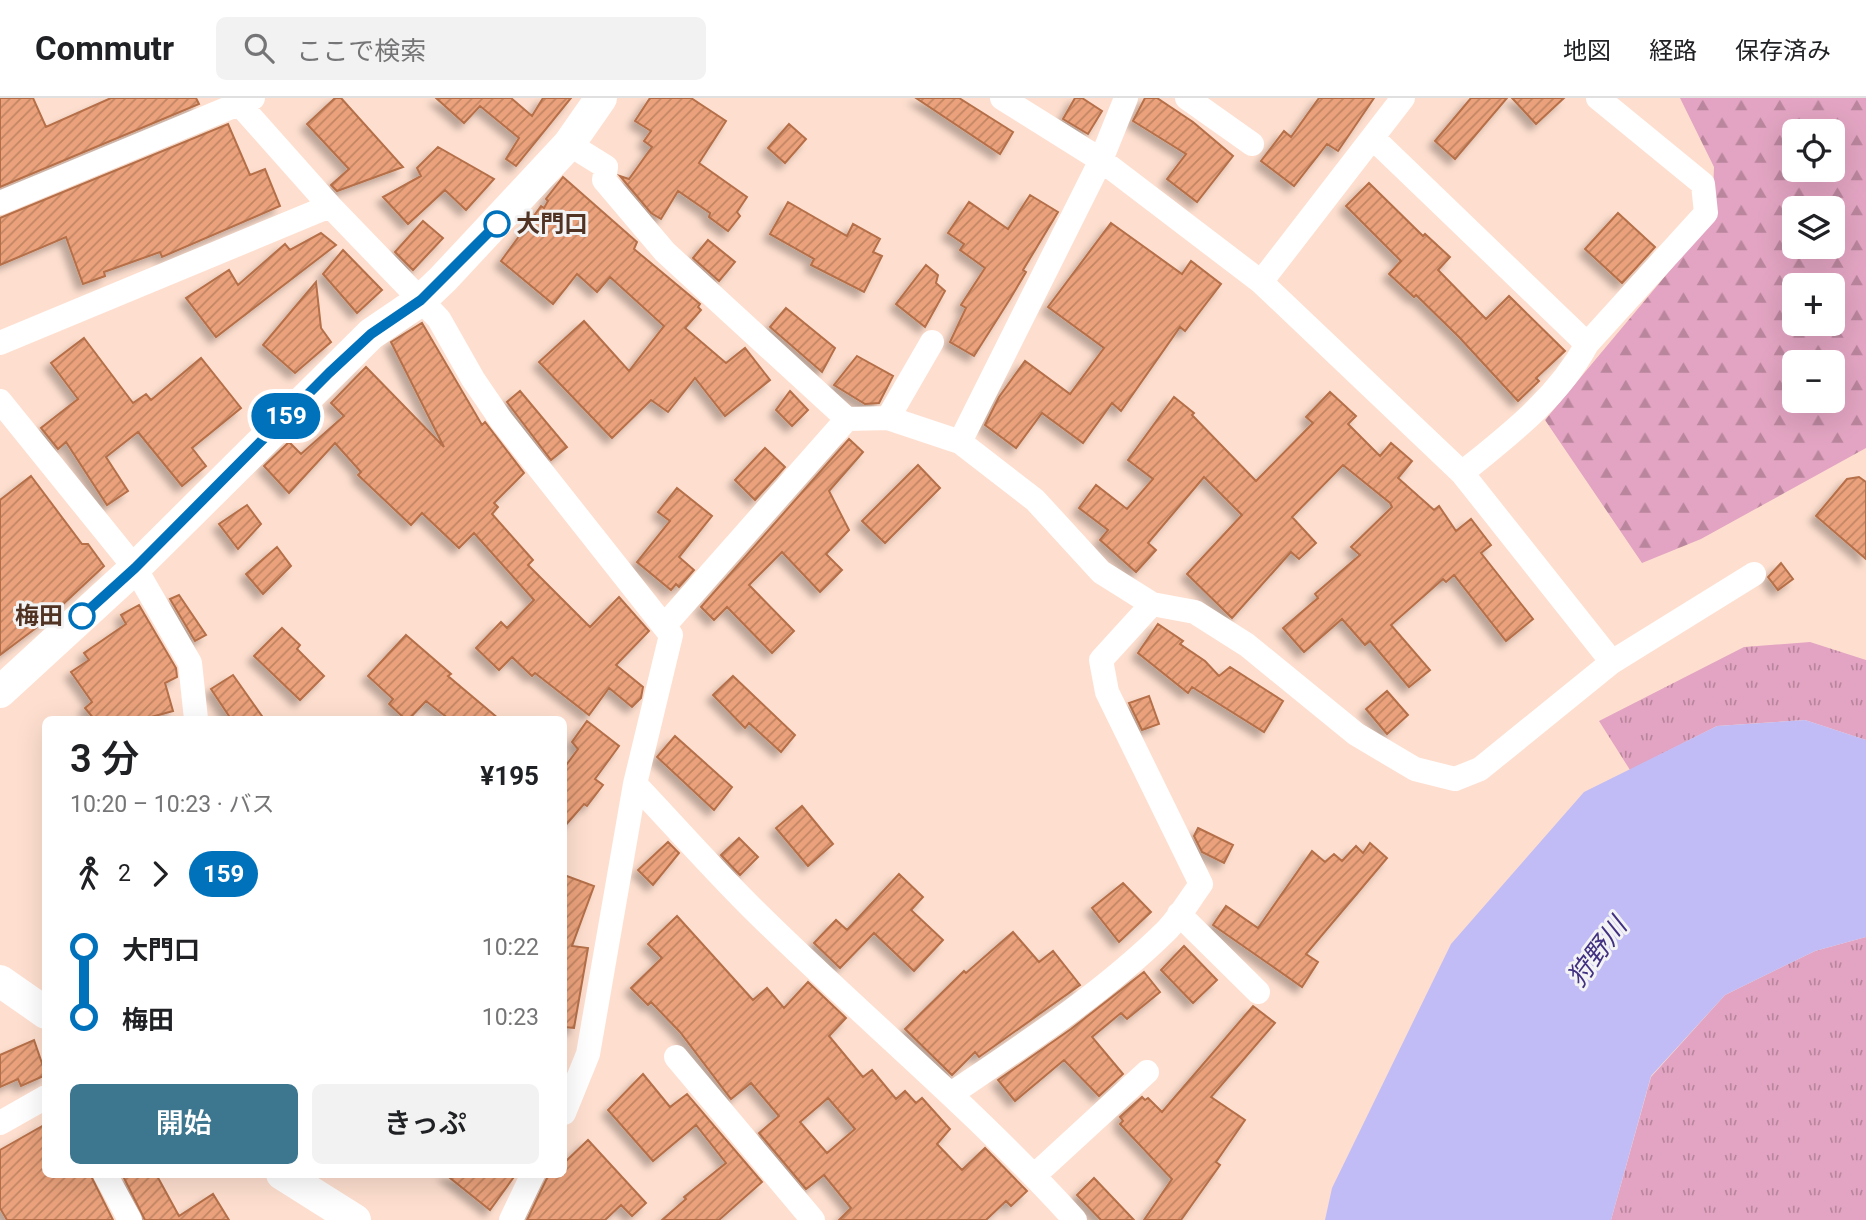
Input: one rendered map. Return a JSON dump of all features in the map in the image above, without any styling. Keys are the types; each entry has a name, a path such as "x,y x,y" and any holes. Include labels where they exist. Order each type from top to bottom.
{"main road":[{"path":"0,692 135,568 371,334 421,300 569,145 601,98"},
{"path":"0,981 42,1010"},
{"path":"288,1178 355,1220"}],"street":[{"path":"1002,98 1101,160 1261,282 1462,473 1612,662"},
{"path":"961,442 1101,160 1126,98"},
{"path":"1187,98 1252,144"},
{"path":"1261,282 1403,98"},
{"path":"1462,473 1530,418 1577,362 1587,344 1706,213 1703,184 1598,98"},
{"path":"0,202 242,100 330,206 439,319 473,379 501,420 599,547 666,625 671,635 635,784 588,1054 567,1106"},
{"path":"1373,138 1587,344"},
{"path":"569,145 606,167 604,180 665,252 847,419 888,418 961,442 1035,500 1101,572 1152,604 1195,612 1247,645 1356,734 1415,769 1455,779 1480,769 1612,662 1754,574"},
{"path":"0,343 330,206"},
{"path":"888,418 932,342"},
{"path":"0,401 135,568 190,663 196,716"},
{"path":"666,625 847,419"},
{"path":"951,1094 1034,1038 1108,981 1167,930 1202,884 1107,692 1101,660 1152,604"},
{"path":"635,784 747,904 951,1094 1035,1175 1075,1220"},
{"path":"1179,914 1258,992"},
{"path":"676,1057 813,1220"},
{"path":"1035,1175 1147,1072"},
{"path":"0,1123 42,1099"},
{"path":"107,1178 130,1220"},
{"path":"511,1220 528,1178"}],"green space":[{"path":"1680,98 1866,98 1866,448 1701,539 1642,563 1545,420 1712,220 1714,167"},
{"path":"1810,642 1866,660 1866,740 1805,720 1717,726 1630,770 1599,721 1744,647"},
{"path":"1866,937 1866,1220 1611,1220 1651,1077 1725,995 1815,951"}],"water":[{"name":"狩野川","path":"1805,720 1866,740 1866,937 1815,951 1725,995 1651,1076 1611,1220 1325,1220 1332,1188 1451,944 1584,792 1717,726"}],"building":[{"path":"0,98 33,98 46,127 111,98 196,98 199,104 0,187"},
{"path":"335,98 341,98 403,167 337,191 331,185 349,169 307,124"},
{"path":"436,98 511,98 532,116 543,98 571,98 516,166 506,159 519,138 480,106 464,123"},
{"path":"650,98 691,98 726,121 699,163 747,197 737,212 740,216 728,231 709,217 710,213 678,191 661,219 651,213 620,176 629,179 652,147 644,141 651,131 635,121"},
{"path":"916,98 959,98 1013,132 1000,154"},
{"path":"1075,98 1082,98 1102,111 1088,134 1063,119"},
{"path":"1145,98 1157,98 1193,122 1233,156 1197,202 1167,179 1186,154 1133,121"},
{"path":"1319,98 1374,98 1338,151 1327,144 1294,186 1261,161 1284,131 1291,137"},
{"path":"1471,98 1507,98 1455,159 1435,141"},
{"path":"1512,98 1564,98 1536,124"},
{"path":"228,124 250,175 265,169 280,206 162,257 160,252 104,272 105,276 83,284 66,237 0,265 0,218"},
{"path":"789,124 806,139 785,163 768,148"},
{"path":"438,147 494,179 466,210 445,190 408,224 383,197 421,176 417,168"},
{"path":"563,177 637,242 634,249 700,304 698,307 701,310 685,328 726,363 745,348 770,380 725,416 695,378 668,412 651,400 612,438 539,362 584,321 629,371 664,326 610,277 597,292 577,274 553,304 501,261 541,206 544,208 548,201 546,199"},
{"path":"1369,183 1423,236 1425,234 1450,257 1438,270 1486,319 1509,296 1565,351 1536,378 1539,381 1518,401 1459,337 1416,295 1414,297 1389,274 1401,261 1346,206"},
{"path":"1030,195 1058,212 1023,270 1026,272 974,356 950,342 966,308 961,305 985,268 960,250 964,244 948,233 969,202 1008,229"},
{"path":"788,202 847,236 853,224 880,239 873,252 882,256 864,292 811,265 814,259 770,234"},
{"path":"1618,213 1655,247 1622,283 1585,249"},
{"path":"423,221 443,238 413,270 395,252"},
{"path":"1111,223 1182,274 1191,261 1221,284 1185,331 1180,327 1121,411 1112,403 1083,443 1042,413 1016,448 985,425 999,397 1025,361 1070,394 1104,348 1048,307"},
{"path":"321,233 336,245 216,337 186,298 229,270 238,285 285,244 290,250"},
{"path":"708,240 735,262 719,281 693,258"},
{"path":"343,250 382,290 357,313 323,274"},
{"path":"926,265 938,275 936,283 945,291 925,327 896,304"},
{"path":"316,282 321,328 331,342 295,373 263,345"},
{"path":"786,308 835,348 822,372 770,327"},
{"path":"422,323 482,425 485,422 524,473 494,503 498,507 492,514 533,560 528,565 590,627 619,597 649,631 616,665 643,687 641,698 632,707 609,688 589,715 535,673 532,676 512,657 499,670 476,648 501,622 507,628 534,600 474,533 459,548 422,513 411,525 358,475 361,472 335,443 289,493 264,466 289,442 301,454 344,416 331,403 366,367 444,447 391,342"},
{"path":"84,338 133,403 146,394 151,400 201,358 241,408 192,448 206,466 182,486 138,432 106,457 128,491 107,505 66,442 58,449 41,428 78,399 51,363"},
{"path":"857,356 893,376 879,403 865,404 834,385"},
{"path":"520,391 567,447 551,460 507,402"},
{"path":"790,391 808,410 792,426 776,410"},
{"path":"1330,392 1356,416 1348,424 1380,456 1391,443 1412,461 1398,478 1434,510 1439,506 1456,531 1471,519 1491,545 1481,553 1533,619 1506,641 1454,575 1446,582 1443,579 1391,625 1430,670 1409,687 1370,641 1365,645 1342,619 1304,652 1283,628 1318,598 1315,594 1360,555 1351,547 1392,507 1343,465 1292,517 1316,543 1299,559 1291,552 1232,618 1187,574 1242,515 1204,477 1148,543 1156,550 1136,572 1100,540 1108,530 1079,508 1096,485 1127,509 1153,479 1128,460 1174,397 1194,413 1192,415 1256,481 1313,423 1306,417"},
{"path":"849,439 863,452 829,491 849,530 826,554 842,570 820,592 782,552 749,585 794,631 772,653 727,607 714,620 701,607"},
{"path":"765,448 785,467 755,500 735,480"},
{"path":"918,465 940,488 885,543 862,521"},
{"path":"31,476 82,544 88,544 104,566 44,622 0,655 0,500"},
{"path":"1859,477 1866,482 1866,559 1816,516 1847,479"},
{"path":"677,488 712,516 679,557 694,570 679,587 676,584 671,590 637,562 670,521 658,512"},
{"path":"247,505 261,524 238,549 219,524"},
{"path":"277,547 291,566 263,594 246,574"},
{"path":"1781,563 1793,579 1778,590 1768,577"},
{"path":"179,595 206,635 195,641 170,599"},
{"path":"139,605 176,668 177,677 165,683 173,711 155,716 92,716 85,708 92,702 71,672 89,660 84,653 126,624 121,615"},
{"path":"1158,624 1183,641 1180,644 1205,661 1219,676 1230,667 1283,701 1264,732 1192,687 1188,693 1138,653"},
{"path":"282,628 300,645 297,649 324,676 300,700 254,656"},
{"path":"406,635 451,674 448,676 495,716 445,716 426,701 412,716 402,716 389,704 393,699 368,676"},
{"path":"233,675 262,716 229,716 211,689"},
{"path":"733,676 795,735 781,752 749,723 745,728 713,695"},
{"path":"1387,691 1408,715 1387,734 1366,709"},
{"path":"1149,696 1159,724 1142,730 1129,703"},
{"path":"587,721 619,746 595,779 603,785 587,806 584,804 567,824 567,764 578,749 572,742"},
{"path":"675,736 732,787 714,810 657,757"},
{"path":"802,806 833,844 808,866 776,828"},
{"path":"1198,828 1233,845 1224,863 1202,852 1194,836"},
{"path":"739,838 758,857 740,875 721,855"},
{"path":"668,842 679,853 653,885 638,870"},
{"path":"1370,843 1387,858 1306,954 1318,962 1302,987 1213,925 1226,906 1258,928 1312,851 1325,862 1334,854 1342,861 1356,846 1363,853"},
{"path":"899,874 923,897 911,910 943,940 914,971 874,933 840,968 814,943 836,920 847,930"},
{"path":"567,876 594,886 572,946 588,948 574,1028 567,1027"},
{"path":"1123,883 1151,912 1119,942 1092,908"},
{"path":"677,916 753,1000 767,988 784,1008 808,982 846,1018 829,1036 863,1077 872,1070 896,1099 905,1091 916,1103 922,1098 950,1129 937,1144 962,1170 985,1148 1027,1191 1011,1206 1006,1201 986,1220 839,1220 851,1208 824,1175 806,1189 759,1133 779,1116 751,1083 731,1099 680,1032 651,1002 648,1005 631,988 662,958 648,944","holes":["828,1098 855,1129 827,1153 800,1122"]},
{"path":"1013,932 1039,962 1053,951 1080,985 979,1057 975,1052 952,1075 905,1029 964,971 966,973"},
{"path":"1184,946 1217,980 1193,1003 1161,970"},
{"path":"1144,972 1160,992 1127,1019 1121,1013 1092,1037 1123,1074 1099,1096 1064,1060 1015,1101 998,1080 1071,1029"},
{"path":"1253,1006 1275,1023 1211,1097 1245,1120 1216,1162 1220,1165 1181,1220 1144,1220 1172,1179 1120,1124 1123,1121 1120,1117 1142,1097 1145,1100 1148,1098 1162,1112"},
{"path":"34,1040 42,1063 42,1077 21,1086 18,1079 0,1087 0,1055"},
{"path":"643,1074 670,1107 687,1094 762,1182 719,1220 662,1220 686,1199 684,1197 726,1163 696,1125 653,1161 608,1110"},
{"path":"42,1126 42,1178 92,1178 113,1220 7,1220 0,1208 0,1150"},
{"path":"588,1140 646,1203 632,1216 621,1205 605,1220 527,1220 547,1178 567,1178 567,1160"},
{"path":"124,1178 158,1178 179,1216 213,1194 229,1220 145,1220"},
{"path":"450,1178 513,1178 490,1210"},
{"path":"1094,1178 1134,1220 1101,1220 1077,1195"}],"bus line":[{"name":"159","path":"82,616 135,568 329,373 371,334 421,300 497,224"}],"place":[{"name":"大門口","path":"497,224"},
{"name":"梅田","path":"82,616"}]}
